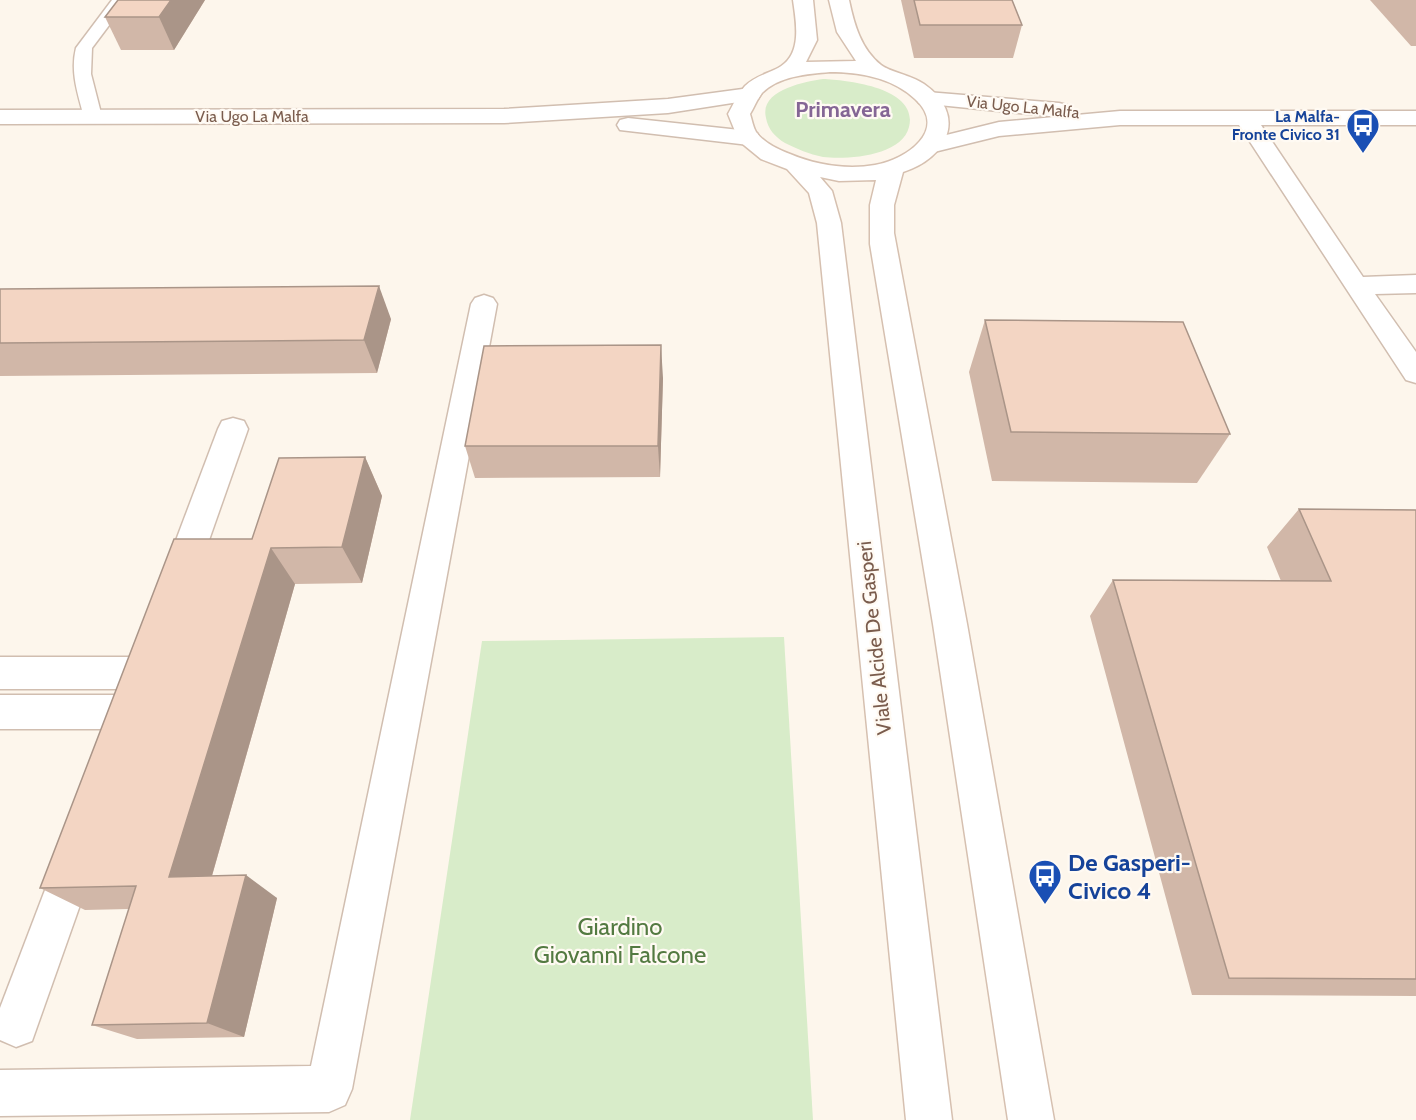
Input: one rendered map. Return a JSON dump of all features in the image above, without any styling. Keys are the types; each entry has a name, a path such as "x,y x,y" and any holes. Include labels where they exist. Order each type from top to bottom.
{"street":[{"path":"786,73 806,48 807,30 803,0"},
{"path":"839,0 844,30 849,40 876,72"},
{"path":"830,66 876,72 905,82 927,98 938,117 936,137 930,147 915,159 893,168 829,174 797,167 768,154 749,138 741,122 745,100 750,94 759,85 786,73 830,66"},
{"name":"Via Ugo La Malfa","path":"0,117 504,116 668,106 750,94"},
{"name":"Via Ugo La Malfa","path":"927,98 1018,105 1120,118"},
{"name":"Via Ugo La Malfa","path":"504,116 684,130 749,138"},
{"name":"Via Ugo La Malfa","path":"930,147 999,129 1120,118 1246,120 1416,118"},
{"path":"1246,120 1416,372"},
{"name":"Viale Alcide De Gasperi","path":"797,167 820,191 829,223 929,1120"},
{"path":"893,168 882,196 880,220 883,244 950,624 1031,1120"},
{"path":"1356,286 1416,284"},
{"path":"0,1093 329,1089 484,304"},
{"path":"0,712 124,729 233,429"},
{"path":"0,673 156,640"},
{"path":"16,1025 89,824"}],"lane":[{"path":"93,117 81,66 82,55 84,48 120,0"}],"green space":[{"path":"823,79 864,84 893,95 903,103 909,114 909,127 904,137 885,150 846,158 818,156 781,141 768,126 766,108 769,101 785,89"},
{"name":"Giardino Giovanni Falcone","path":"784,637 813,1120 410,1120 482,641"}],"building":[{"path":"118,0 171,0 159,17 105,17"},
{"path":"914,0 1012,0 1022,25 920,25"},
{"path":"379,286 364,340 0,343 0,289"},
{"path":"985,320 1183,322 1230,434 1011,432"},
{"path":"661,345 658,446 465,446 484,346"},
{"path":"365,457 342,547 271,548 169,877 246,875 207,1023 92,1025 136,886 40,888 174,539 252,539 279,458"},
{"path":"1299,509 1416,510 1416,979 1229,978 1113,580 1331,581"}],"place":[{"name":"La Malfa- Fronte Civico 31","path":"1363,154"},
{"name":"De Gasperi- Civico 4","path":"1045,905"}],"district":[{"name":"Primavera","path":"843,109"}]}
